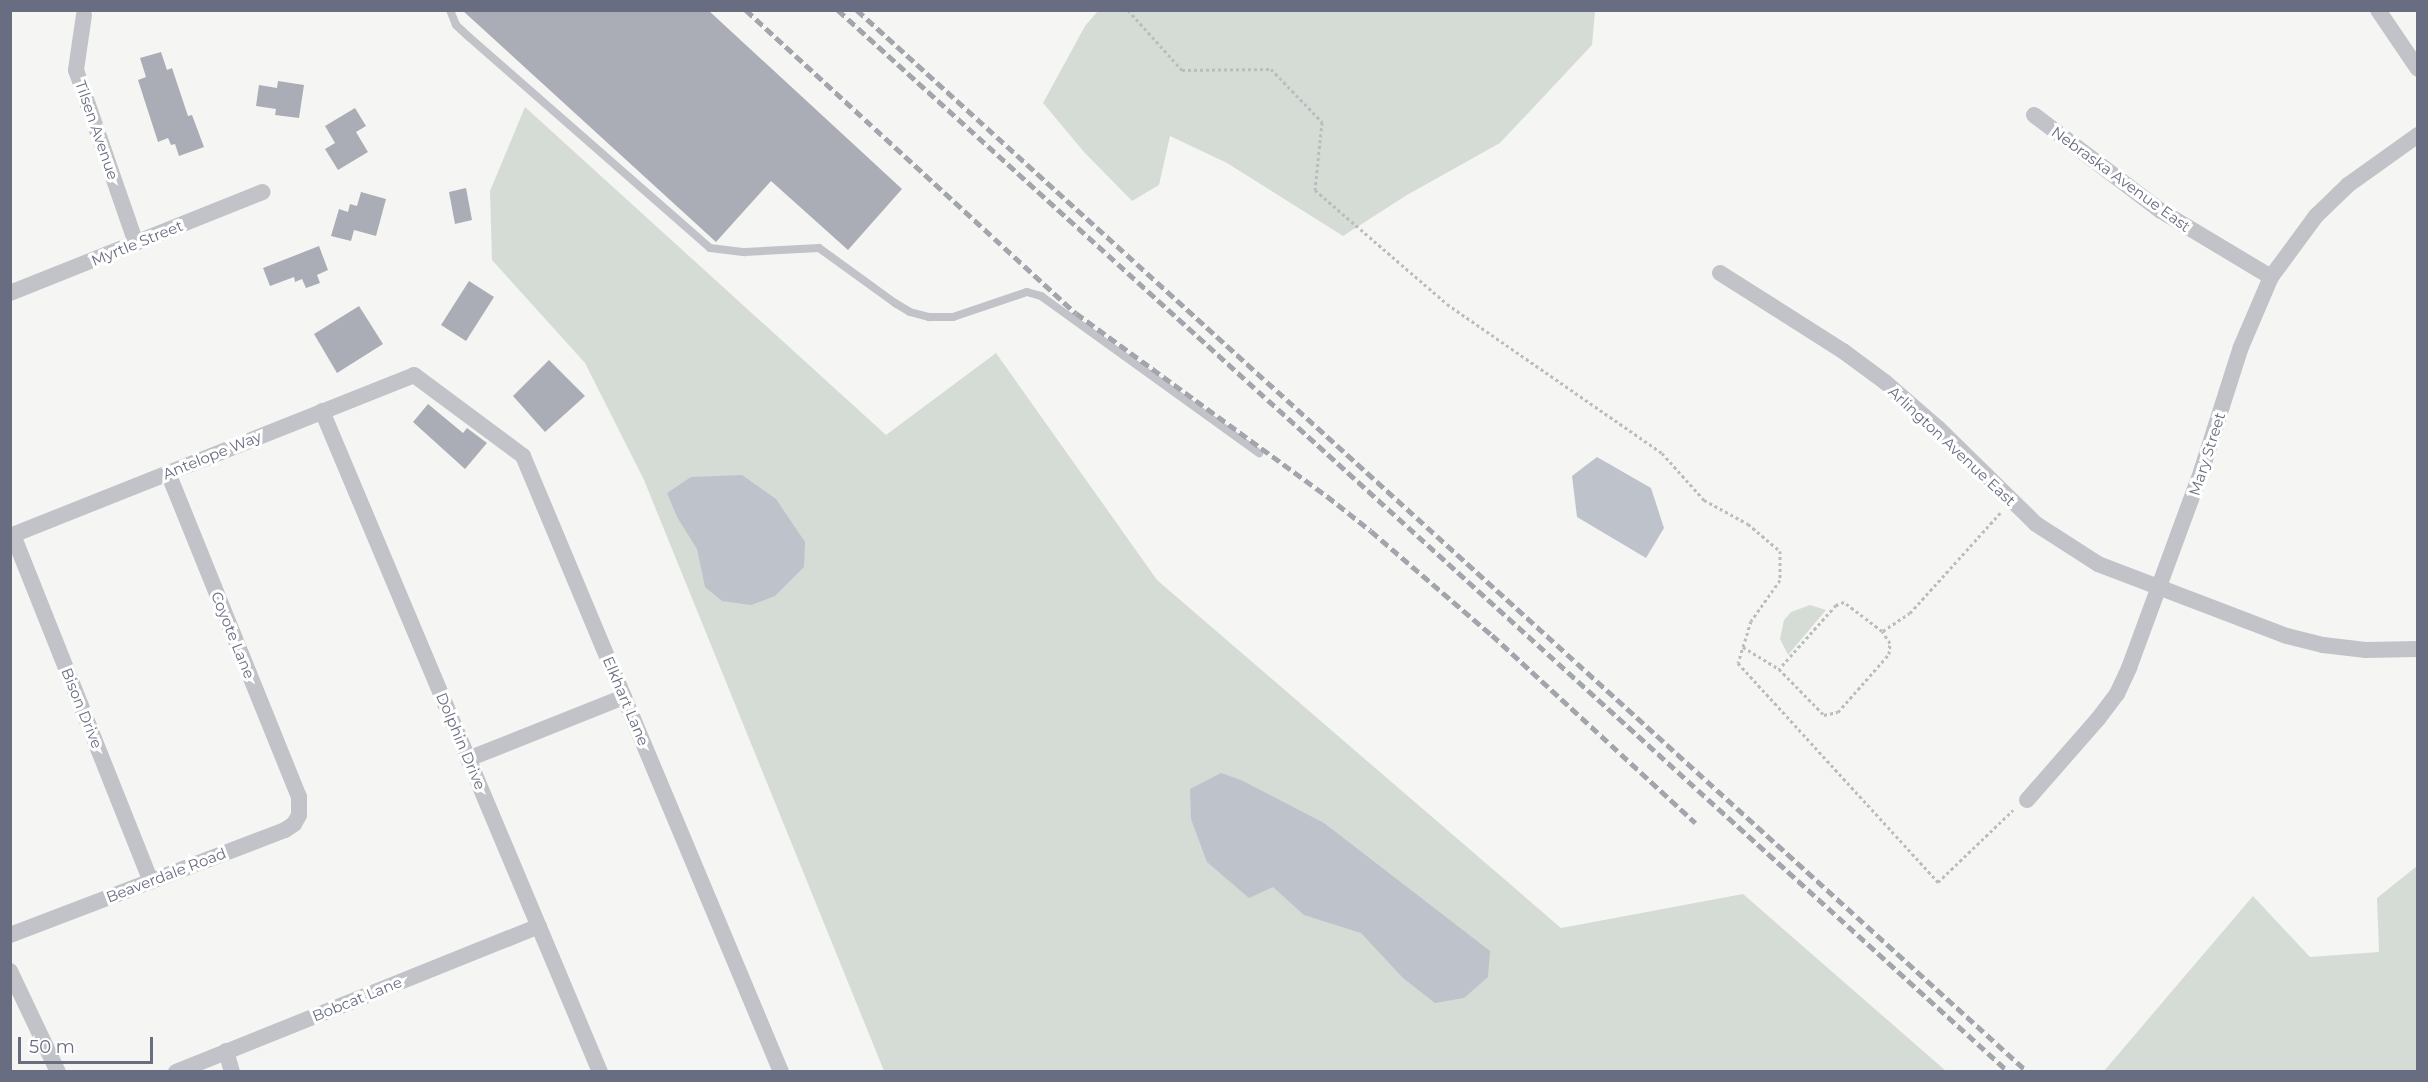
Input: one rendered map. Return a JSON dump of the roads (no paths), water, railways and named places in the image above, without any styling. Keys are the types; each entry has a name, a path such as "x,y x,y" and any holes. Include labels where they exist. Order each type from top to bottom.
{"street":[{"path":"2378,10 2418,69"},
{"name":"Tilsen Avenue","path":"84,15 76,70 136,243"},
{"name":"Nebraska Avenue East","path":"2034,115 2161,211 2271,277"},
{"name":"Mary Street","path":"2027,800 2117,694 2159,589 2201,472 2241,347 2271,277 2316,216 2348,185 2418,135"},
{"name":"Myrtle Street","path":"10,293 263,192"},
{"name":"Arlington Avenue East","path":"1720,273 1843,351 1885,382 1938,428 2036,524 2098,564 2263,628 2323,645 2366,650 2418,649"},
{"name":"Antelope Way","path":"12,535 414,375"},
{"name":"Elkhart Lane","path":"414,375 523,456 781,1071"},
{"name":"Dolphin Drive","path":"322,411 600,1071"},
{"name":"Coyote Lane","path":"168,473 299,797"},
{"name":"Bison Drive","path":"12,535 151,881"},
{"path":"468,759 624,697"},
{"name":"Beaverdale Road","path":"10,935 285,830 294,824 299,815 299,797"},
{"name":"Bobcat Lane","path":"176,1071 539,926"},
{"path":"10,971 58,1071"},
{"path":"226,1052 232,1071"}],"lane":[{"path":"450,10 456,25 469,37 710,248 745,252 819,248 895,303 910,312 928,317 953,317 1028,292 1041,296 1258,453"}],"railway":[{"path":"746,10 1076,313 1327,496 1371,531 1492,635 1696,823"},
{"path":"838,10 2009,1072"},
{"path":"857,10 2028,1072"}]}
